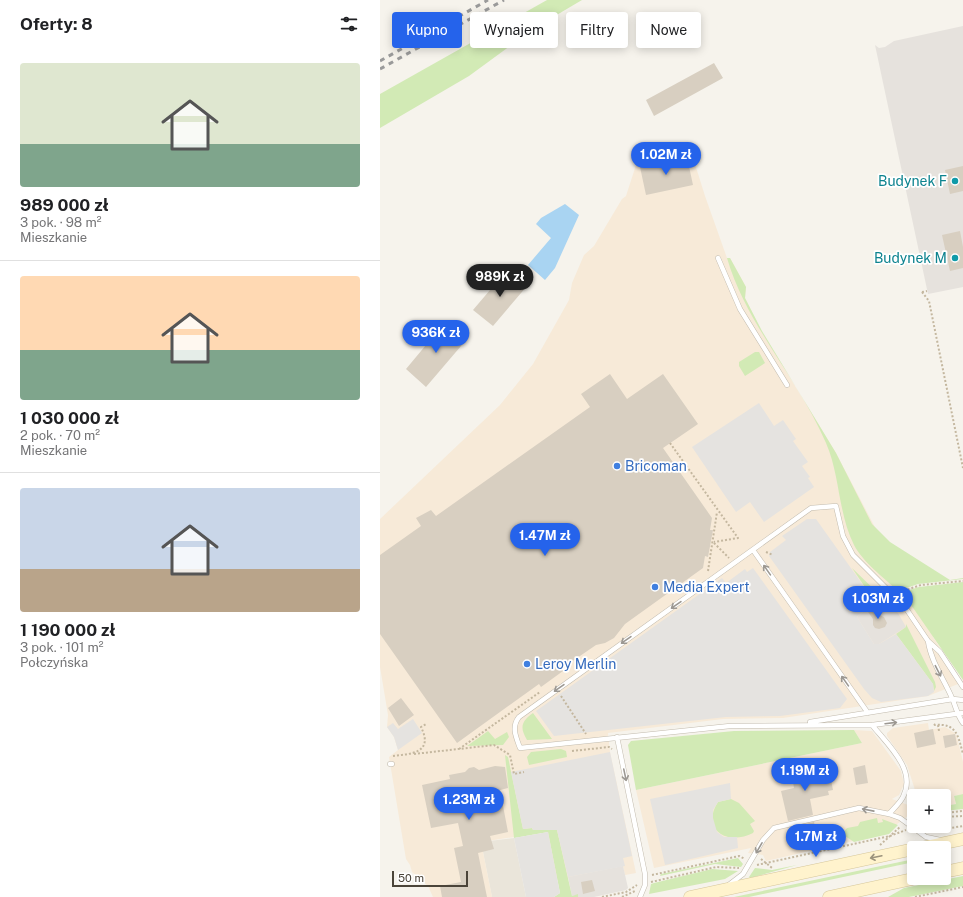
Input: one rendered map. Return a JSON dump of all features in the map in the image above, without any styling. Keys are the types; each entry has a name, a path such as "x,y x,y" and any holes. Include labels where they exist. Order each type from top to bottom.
{"main road":[{"path":"951,841 963,839"},
{"path":"690,897 907,851"},
{"path":"951,871 963,868"},
{"path":"829,897 907,880"}],"lane":[{"path":"718,258 740,309 787,385"},
{"path":"963,687 940,652 928,641 905,607 853,555 846,544 836,506 821,506 811,508 519,717 516,720 514,732 520,748 730,726 872,725 963,713"},
{"path":"753,550 868,713"},
{"path":"928,641 930,653 953,699 957,715 963,723"},
{"path":"796,725 953,699 963,700"},
{"path":"872,725 899,758 908,780 907,789 902,799 889,814"},
{"path":"617,737 645,874 645,885 640,897"},
{"path":"723,890 743,874 763,840 774,828 859,808 889,814 900,818 926,837 944,841"}],"path":[{"path":"927,291 922,292 929,301 963,468"},
{"path":"670,443 717,512 738,538 714,542"},
{"path":"708,571 714,542 717,512"},
{"path":"714,542 733,564"},
{"path":"766,552 773,555"},
{"path":"893,595 921,585 963,581"},
{"path":"560,694 587,734 578,750"},
{"path":"414,754 423,747 421,727 426,724"},
{"path":"935,725 950,727 957,732 963,754"},
{"path":"938,725 939,730"},
{"path":"391,764 391,757 494,745 510,755 514,774 524,772"},
{"path":"572,751 609,747 612,750"},
{"path":"951,812 963,811"},
{"path":"951,817 963,816"},
{"path":"873,847 880,845 901,826"},
{"path":"951,828 963,826"},
{"path":"756,865 890,836 907,829"},
{"path":"651,876 739,856 746,859"},
{"path":"759,858 773,868"},
{"path":"651,882 716,866 740,868"},
{"path":"602,897 626,892 640,884"},
{"path":"915,897 963,887"},
{"path":"622,897 640,888"}],"shaded area":[{"path":"963,26 963,287 928,294 875,45 879,48 885,47 894,41"},
{"path":"690,148 727,258 730,258 746,287 745,298 762,332 836,453 908,590 936,634 933,637 963,682 928,696 783,718 723,719 608,733 610,752 636,873 625,875 623,866 557,880 547,832 481,842 492,897 433,897 428,886 412,872 406,859 389,757 398,750 394,737 387,727 388,715 380,667 380,519 500,405 533,364 569,300 572,283 584,255 594,246 622,199 626,196 636,165 644,158"},
{"path":"759,403 774,426 783,420 796,439 793,441 808,462 802,466 810,477 808,478 814,487 764,522 750,502 736,512 692,447"},
{"path":"807,519 816,519 875,602 857,617 874,644 879,644 896,634 933,684 934,692 928,696 881,702 872,698 864,689 769,556 770,552 786,540 782,536"},
{"path":"753,568 847,699 840,708 780,716 726,717 554,736 536,711 722,578 726,583 745,569 747,572"},
{"path":"882,597 898,613 906,627 879,644 874,644 857,617"},
{"path":"413,719 422,733 398,750 394,737 387,727 393,723 398,729"},
{"path":"928,723 929,730 945,727 955,733 963,762 963,794 954,796 956,804 951,805 951,789 915,789 907,765 887,736 887,733 893,728"},
{"path":"854,730 872,731 901,771 904,784 899,795 892,799 907,805 907,817 884,834 766,861 763,855 748,853 751,848 654,868 636,790 862,743"},
{"path":"610,752 632,856 623,858 625,866 568,877 557,830 533,830 532,828 523,829 511,772"},
{"path":"730,783 731,799 718,802 713,810 713,818 717,832 724,837 737,837 738,848 665,865 650,799"},
{"path":"548,832 560,893 554,897 526,897 514,838"},
{"path":"514,838 526,897 492,897 481,842"},
{"path":"623,866 628,888 626,890 594,897 578,897 578,895 572,896 568,877"}],"green space":[{"path":"547,0 582,0 558,14 558,12 526,12"},
{"path":"470,43 470,48 507,48 469,76 380,128 380,94"},
{"path":"727,258 730,258 746,287 745,298 762,331 784,368 760,329 736,283"},
{"path":"755,352 759,352 765,363 745,376 739,366 739,362"},
{"path":"784,368 802,396 810,410"},
{"path":"810,410 836,453 872,524 890,542 950,580 963,579 918,584 898,591 874,569 862,557 854,545 849,533 831,455"},
{"path":"852,568 882,597 875,602"},
{"path":"963,582 963,680 909,602 900,593 919,587"},
{"path":"906,624 935,682 936,687 934,691 933,684 896,634 906,627"},
{"path":"533,713 552,739 527,740 522,728 526,719"},
{"path":"854,730 862,743 636,790 628,745 631,741 734,731"},
{"path":"488,731 495,739 507,732 509,737 503,745 467,746"},
{"path":"561,749 566,751 567,757 529,765 527,757 531,752"},
{"path":"505,755 508,757 523,829 532,828 533,830 557,830 572,896 578,894 578,897 554,897 560,893 548,832 514,838"},
{"path":"963,794 963,809 951,810 951,805 956,804 954,796"},
{"path":"731,799 739,803 755,821 750,824 754,831 753,833 744,837 734,838 719,833 715,828 712,820 713,812 718,802"},
{"path":"877,818 878,823 883,822 882,819 898,825 889,834 854,842 842,834 847,828 858,826 860,822"},
{"path":"738,858 743,864 741,867 715,864 660,876 661,874"},
{"path":"907,860 907,863 749,897 734,897"},
{"path":"797,865 750,878 749,877 755,868 772,870"},
{"path":"712,869 738,871 725,879 649,894 651,884"},
{"path":"963,876 963,886 909,897 888,897 904,888 919,885 951,885 951,878"}],"water":[{"path":"565,204 579,215 555,268 545,280 528,265 551,238 536,224 541,218"}],"building":[{"path":"714,63 723,78 654,116 646,100"},
{"path":"687,157 693,185 646,195 640,167"},
{"name":"Budynek F","path":"963,166 963,191 950,194 945,170"},
{"name":"Budynek M","path":"960,231 963,247 963,268 950,271 942,235"},
{"path":"507,270 527,286 493,326 473,310"},
{"path":"446,321 467,339 426,387 406,369"},
{"path":"610,374 627,399 663,374 698,424 663,448 712,518 710,530 713,530 708,557 705,556 703,568 625,624 614,638 605,643 596,645 561,669 563,671 541,687 539,684 457,743 380,634 380,555 421,526 416,518 431,510 436,516 590,407 581,394"},
{"path":"866,609 884,617 887,623 885,627 879,629 875,628 873,625 873,619"},
{"path":"401,698 414,715 399,726 388,708"},
{"path":"933,729 936,744 917,748 914,733"},
{"path":"955,734 957,745 945,748 943,736"},
{"path":"819,765 822,782 831,780 833,790 828,791 829,795 810,799 813,815 788,821 781,791 794,788 791,770"},
{"path":"865,765 868,783 856,785 853,768"},
{"path":"495,766 505,767 508,788 500,790 508,832 490,836 494,849 478,853 487,897 442,897 440,886 461,882 454,848 463,846 458,823 431,828 422,785 450,779 449,775 465,772 469,768 474,767 479,770"},
{"path":"814,822 818,840 792,845 789,828"},
{"path":"592,880 595,891 583,894 581,882"}],"railway":[{"path":"380,61 488,0"},
{"path":"380,69 504,0"}],"place":[{"name":"Budynek F","path":"955,181"},
{"name":"Budynek M","path":"955,258"},
{"name":"Bricoman","path":"617,466"},
{"name":"Media Expert","path":"655,587"},
{"name":"Leroy Merlin","path":"527,664"}]}
